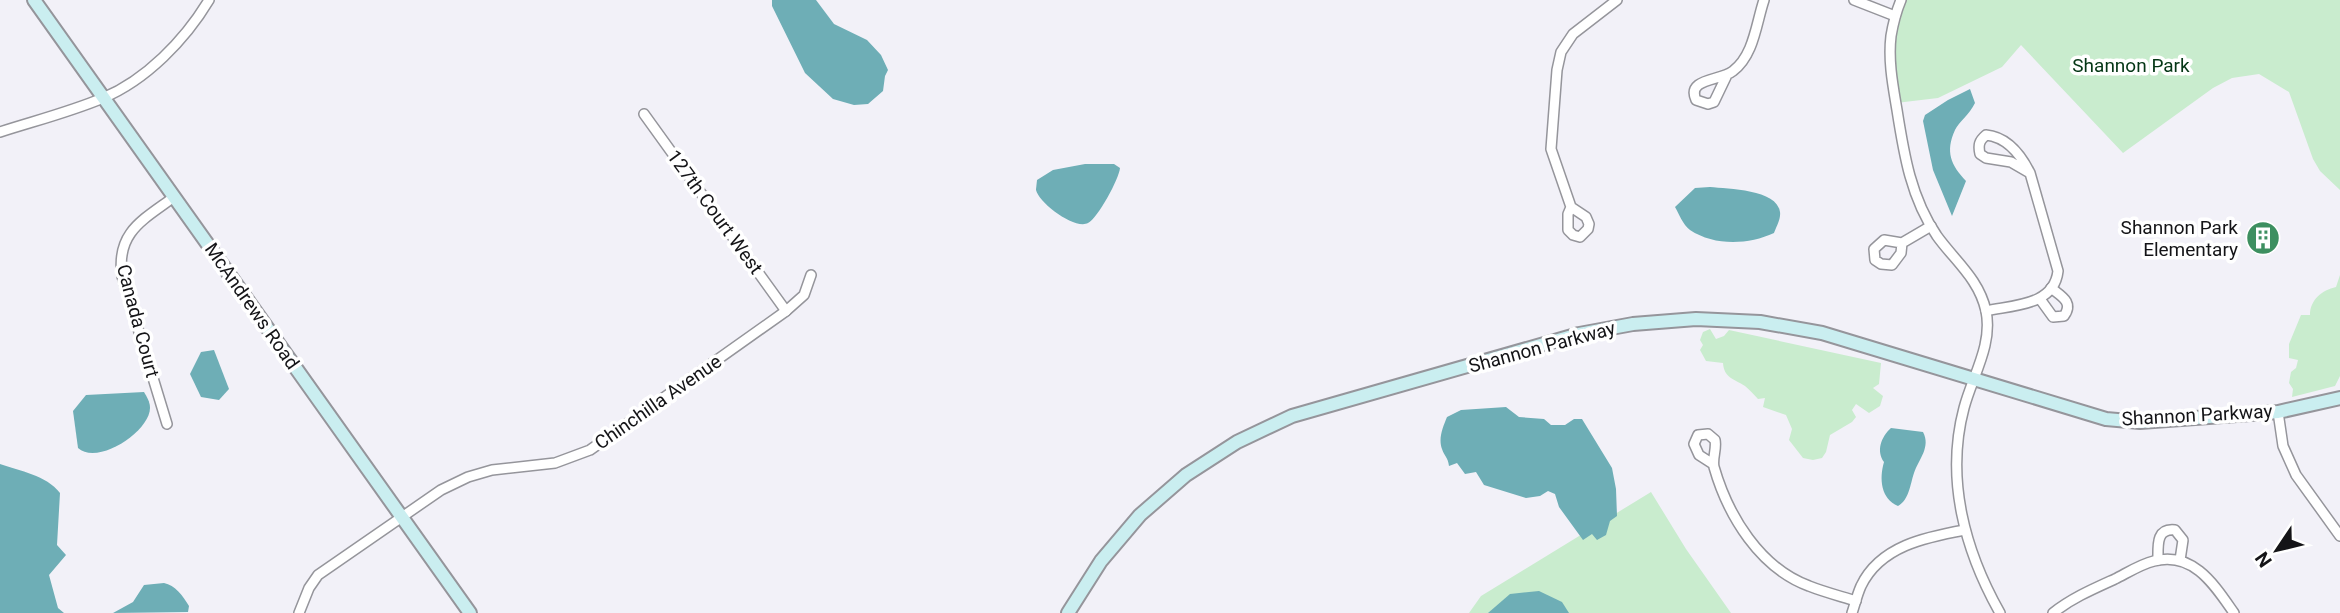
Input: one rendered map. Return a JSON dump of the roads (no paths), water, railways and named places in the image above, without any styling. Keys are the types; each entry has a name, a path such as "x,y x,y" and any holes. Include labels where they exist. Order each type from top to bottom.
{"street":[{"name":"McAndrews Road","path":"34,0 470,613"},
{"path":"0,132 104,98 144,73 184,36 209,0"},
{"path":"1571,207 1551,149 1559,60 1573,34 1617,0"},
{"path":"1726,77 1744,60 1764,0"},
{"path":"1854,0 1895,16"},
{"path":"1901,0 1891,35 1891,71 1905,159 1917,198 1931,226 1974,281 1986,311 1984,351 1964,409 1957,453 1957,486 1965,530 2000,613"},
{"name":"127th Court West","path":"644,114 786,311"},
{"path":"1986,311 2040,299 2051,288 2058,271 2030,173 2020,155 1995,136 1986,135 1980,139 1980,154 1986,158 2011,162 2030,173"},
{"name":"Canada Court","path":"167,424 122,276 120,261 124,243 132,228 174,197"},
{"path":"1902,243 1931,226"},
{"name":"Chinchilla Avenue","path":"299,613 318,575 441,490 468,477 492,470 555,463 590,450 786,311 804,295 811,275"},
{"path":"2040,299 2053,317 2064,316 2069,307 2068,302 2051,288"},
{"name":"Shannon Parkway","path":"1068,613 1101,561 1140,515 1186,475 1237,442 1292,416 1579,334 1633,324 1696,319 1760,322 1822,333 2106,419 2140,422 2278,412 2340,398"},
{"path":"2278,412 2283,446 2296,475 2340,536"},
{"path":"1713,464 1741,528 1764,557 1809,586 1856,601"},
{"path":"2158,560 2159,538 2169,529 2175,530 2183,540 2179,560"},
{"path":"1852,613 1866,578 1891,553 1913,542 1965,530"},
{"path":"2053,613 2078,596 2158,560 2179,560 2211,579 2234,613"}],"water":[{"path":"772,0 816,0 834,24 867,40 881,55 888,70 883,91 868,104 854,105 833,99 805,73 772,6"},
{"path":"1970,89 1975,103 1955,130 1950,145 1953,164 1966,181 1952,216 1933,170 1923,121 1925,115"},
{"path":"1085,164 1114,164 1120,168 1102,206 1092,220 1082,224 1058,214 1044,202 1036,190 1037,180 1053,170"},
{"path":"1695,188 1751,192 1777,204 1780,212 1774,233 1753,240 1731,242 1710,239 1690,230 1675,207"},
{"path":"214,350 229,389 219,400 201,397 190,374 201,352"},
{"path":"144,392 150,406 148,417 132,436 98,453 78,448 73,411 86,395"},
{"path":"1506,407 1519,417 1544,419 1551,425 1565,425 1574,419 1582,419 1612,468 1617,516 1610,521 1606,535 1597,540 1592,534 1583,540 1559,507 1555,494 1548,491 1540,496 1526,498 1484,485 1476,472 1465,474 1457,463 1449,466 1441,441 1447,417 1461,410"},
{"path":"1891,428 1923,432 1926,443 1907,496 1898,506 1888,499 1882,482 1884,462 1880,453 1881,444"},
{"path":"0,464 40,478 60,493 57,545 66,555 49,575 58,608 64,613 0,613"},
{"path":"164,583 172,586 181,595 189,606 188,612 113,613 133,602 144,585"},
{"path":"1539,591 1562,602 1569,613 1488,613 1510,594"}],"place":[{"name":"Shannon Park Elementary","path":"2263,238"}],"park label":[{"name":"Shannon Park","path":"2131,65"}]}
